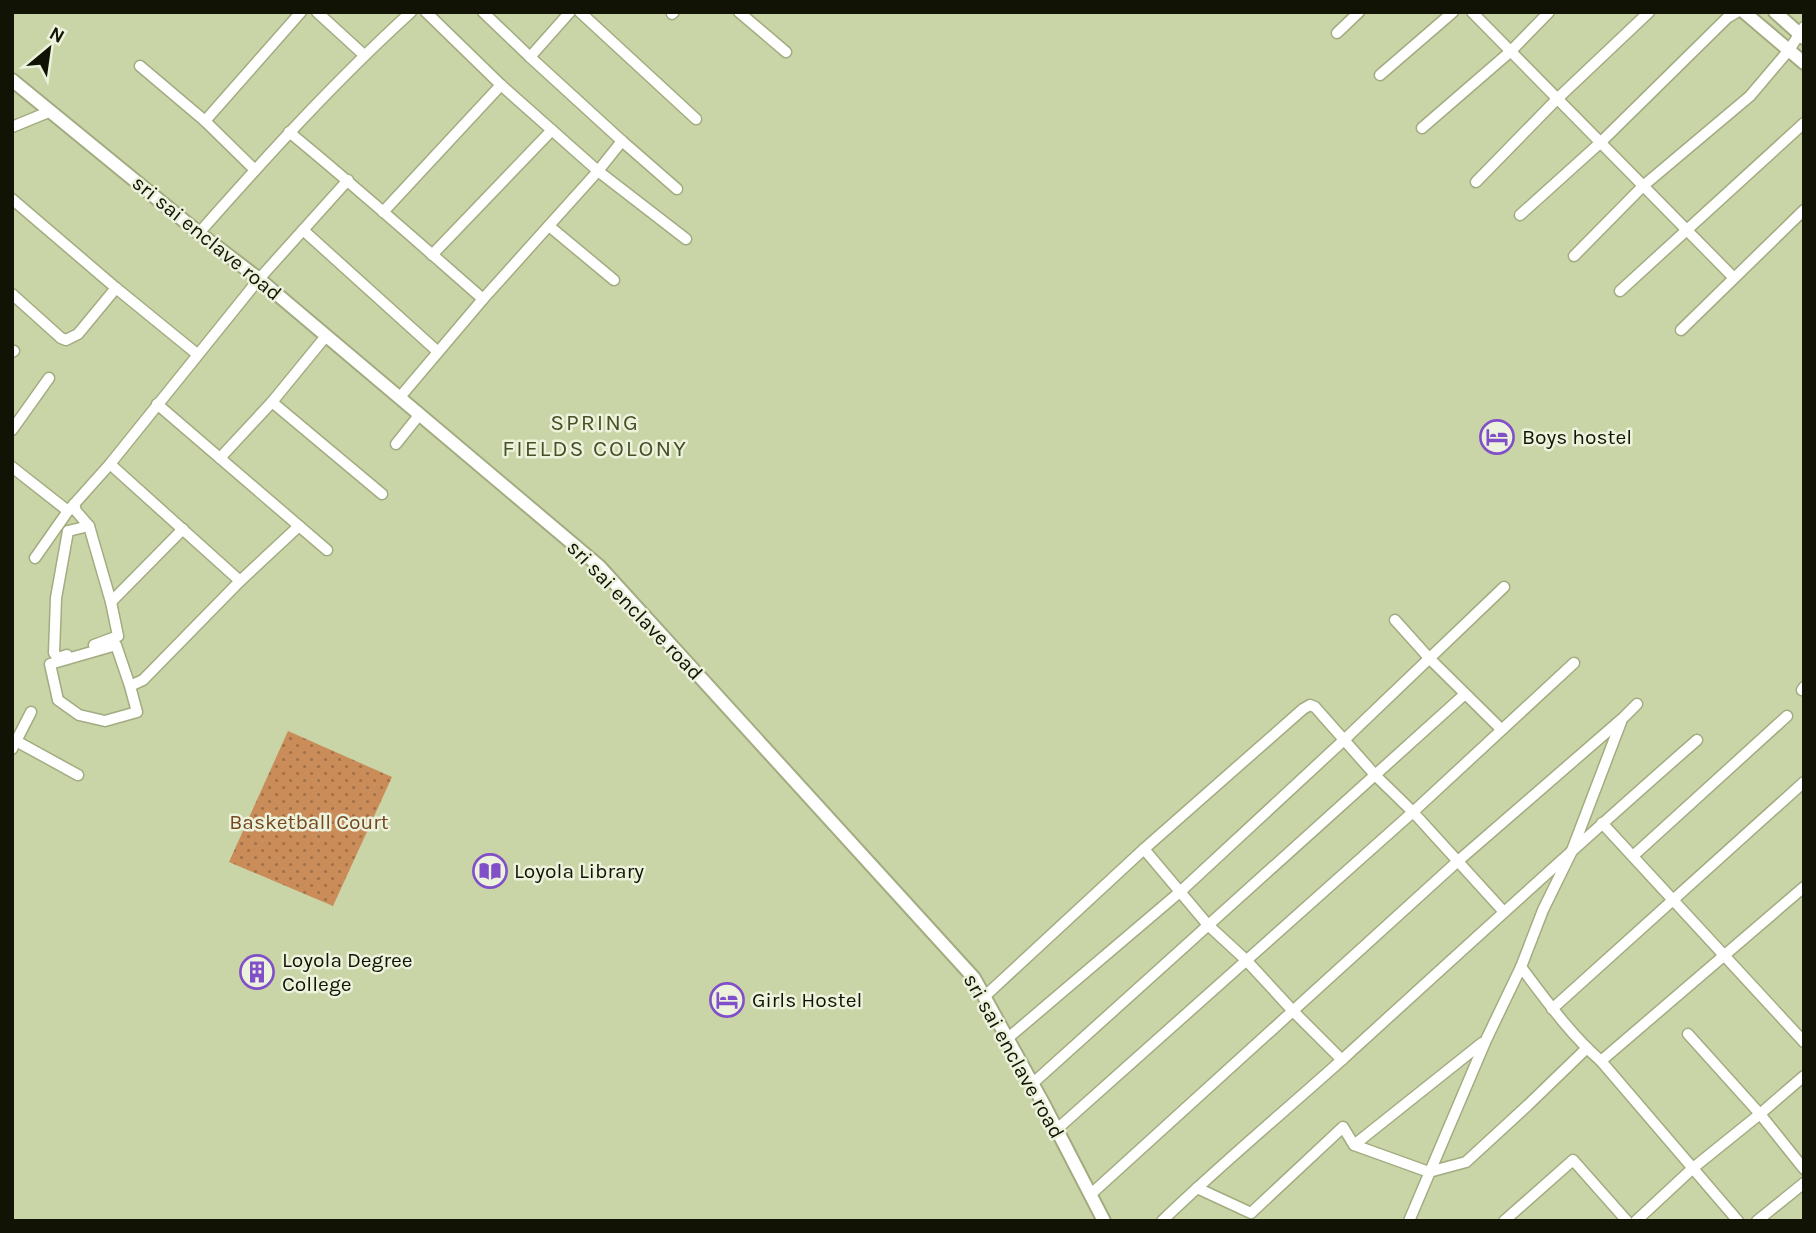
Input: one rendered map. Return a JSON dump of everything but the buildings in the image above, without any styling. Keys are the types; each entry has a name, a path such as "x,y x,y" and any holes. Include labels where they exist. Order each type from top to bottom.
{"street":[{"path":"205,121 300,12"},
{"path":"317,12 364,55"},
{"path":"199,233 289,132 364,55 411,12"},
{"path":"426,12 501,85 598,171 686,239"},
{"path":"530,58 570,12"},
{"path":"580,12 696,119"},
{"path":"739,12 786,52"},
{"path":"1337,33 1359,12"},
{"path":"1380,75 1453,12"},
{"path":"1472,12 1734,278"},
{"path":"1422,128 1511,51 1549,12"},
{"path":"1476,182 1557,99 1650,12"},
{"path":"1520,215 1600,143 1727,18 1737,12"},
{"path":"1744,12 1804,63"},
{"path":"1574,256 1643,186 1750,96 1789,50 1802,33 1775,12"},
{"path":"485,13 530,58 677,189"},
{"path":"140,66 205,121 255,170"},
{"name":"sri sai enclave road","path":"12,80 259,279 599,566 974,978 1104,1221"},
{"path":"383,212 501,85"},
{"path":"12,127 51,111"},
{"path":"1620,291 1804,123"},
{"path":"432,255 552,130"},
{"path":"289,132 348,180 483,299"},
{"path":"400,397 437,351 622,141"},
{"path":"35,558 71,508 110,464 259,279 348,180"},
{"path":"12,199 197,354"},
{"path":"1681,330 1804,210"},
{"path":"548,226 614,280"},
{"path":"303,230 437,351"},
{"path":"12,294 66,340 78,334 116,288"},
{"path":"220,458 272,402 326,336"},
{"path":"12,430 49,378"},
{"path":"272,402 382,494"},
{"path":"157,404 327,550"},
{"path":"396,443 420,414"},
{"path":"110,464 240,581"},
{"path":"14,472 76,511 89,526 111,602 118,636 58,658 55,656 56,598 68,531 89,526"},
{"path":"130,686 143,680 240,581 299,526"},
{"path":"111,602 183,528"},
{"path":"1008,1038 1181,891 1345,740 1504,587"},
{"path":"1395,620 1430,659 1502,729"},
{"path":"116,645 130,686 137,712 105,721 79,715 58,700 50,664 116,645"},
{"path":"1056,1130 1413,811 1574,663"},
{"path":"1032,1084 1465,694"},
{"path":"1090,1195 1458,861 1637,704"},
{"path":"984,997 1144,849 1310,705 1315,707 1376,775 1413,811 1504,912"},
{"path":"31,712 14,745 78,775"},
{"path":"1633,856 1787,716"},
{"path":"1409,1221 1486,1040 1521,967 1543,909 1571,853 1623,718"},
{"path":"1162,1221 1697,740"},
{"path":"1552,1009 1804,782"},
{"path":"1602,823 1804,1042"},
{"path":"1144,849 1208,925 1246,960 1342,1060"},
{"path":"1601,1061 1804,887"},
{"path":"1521,967 1552,1009 1601,1061 1738,1221"},
{"path":"1688,1034 1760,1114 1804,1170"},
{"path":"1354,1145 1486,1040"},
{"path":"1197,1188 1251,1213 1343,1127 1354,1145 1429,1172 1466,1162 1587,1048"},
{"path":"1636,1221 1693,1168 1804,1076"},
{"path":"1504,1221 1573,1160 1627,1221"},
{"path":"1757,1221 1804,1183"}],"green space":[{"name":"Basketball Court","path":"288,731 392,777 333,906 229,862"}],"place":[{"name":"Boys hostel","path":"1497,437"},
{"name":"Loyola Library","path":"490,871"},
{"name":"Loyola Degree College","path":"257,972"},
{"name":"Girls Hostel","path":"727,1000"}],"district":[{"name":"SPRING FIELDS COLONY","path":"595,435"}]}
